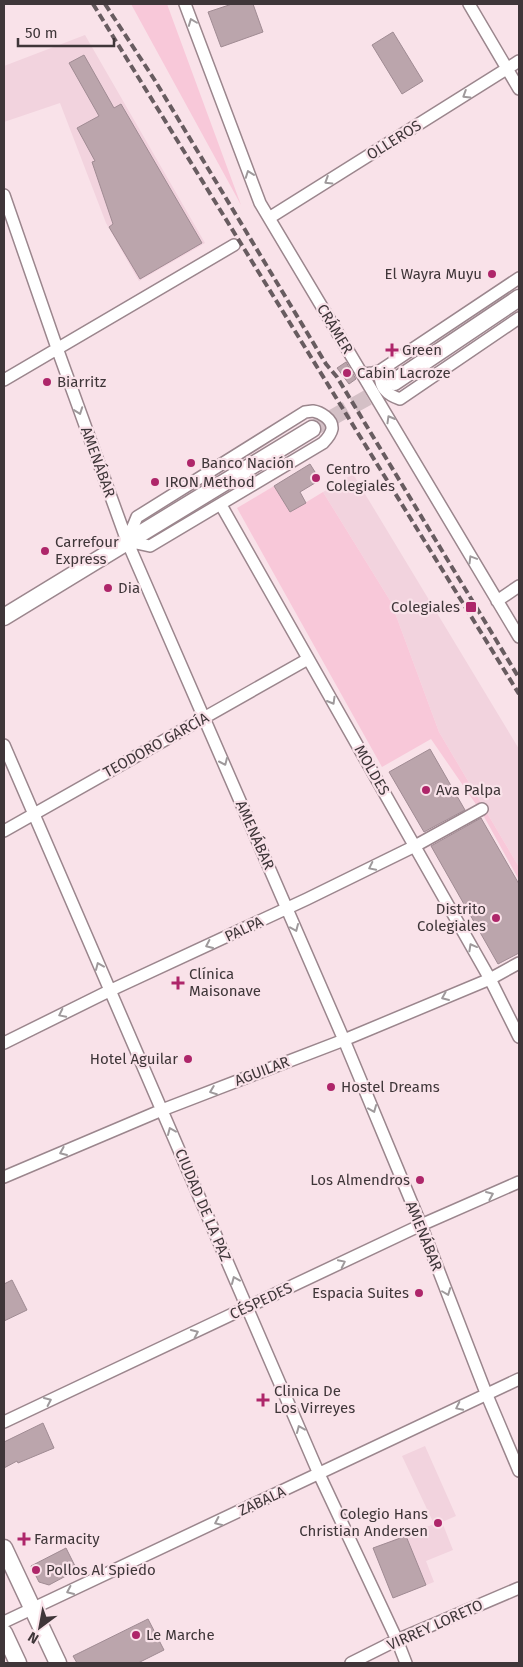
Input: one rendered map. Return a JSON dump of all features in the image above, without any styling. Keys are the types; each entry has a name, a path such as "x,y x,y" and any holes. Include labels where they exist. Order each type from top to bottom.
{"main road":[{"path":"394,382 519,298"},
{"path":"4,617 312,429"},
{"path":"4,1548 58,1663"},
{"path":"4,1633 18,1663"}],"street":[{"name":"CRÁMER","path":"185,4 260,203 519,637"},
{"path":"469,4 519,89"},
{"name":"OLLEROS","path":"269,218 519,61"},
{"name":"AMENÁBAR","path":"4,195 127,541 344,1040 420,1225 486,1394 519,1471"},
{"path":"4,380 234,245"},
{"path":"363,374 373,374 380,370 519,278"},
{"path":"380,370 379,378 382,388 388,394 400,399 519,318"},
{"path":"305,412 319,412 329,421 332,430 324,443 221,505 150,546 127,541 137,517 305,412"},
{"name":"MOLDES","path":"221,505 490,979 519,1037"},
{"path":"497,601 519,586"},
{"name":"TEODORO GARCÍA","path":"4,830 308,659"},
{"name":"CIUDAD DE LA PAZ","path":"4,745 319,1474 406,1663"},
{"name":"PALPA","path":"4,1043 415,846 482,809"},
{"name":"AGUILAR","path":"4,1177 162,1110 344,1040 490,979 519,963"},
{"name":"CÉSPEDES","path":"4,1422 420,1225 519,1182"},
{"name":"ZABALA","path":"4,1622 519,1379"},
{"name":"VIRREY LORETO","path":"351,1663 396,1640 519,1588"}],"shaded area":[{"path":"131,4 167,4 241,205"},
{"path":"85,35 205,243 139,281 106,223 60,103 4,122 4,66"},
{"path":"353,474 519,749 519,867 439,732 391,602 323,492"},
{"path":"274,486 290,512 323,492 391,602 439,732 519,867 519,880 482,813 431,739 382,767 237,508"},
{"name":"Colegio Hans Christian Andersen","path":"425,1446 456,1516 442,1522 453,1550 426,1561 434,1582 393,1598 373,1548 434,1524 402,1456"}],"building":[{"path":"232,4 253,4 263,32 221,47 208,12"},
{"path":"393,32 423,81 402,94 372,45"},
{"path":"84,55 114,108 121,104 202,243 140,279 109,227 113,224 92,162 95,161 77,128 99,116 69,63"},
{"name":"Cabin Lacroze","path":"346,362 356,379 349,384 337,368"},
{"path":"310,464 320,480 300,492 306,503 290,512 274,486"},
{"name":"Ava Palpa","path":"430,749 465,810 424,832 389,772"},
{"name":"Distrito Colegiales","path":"481,818 519,884 519,953 498,964 431,846"},
{"path":"12,1280 27,1310 4,1321 4,1284"},
{"path":"43,1423 54,1448 18,1463 17,1461 4,1468 4,1442"},
{"path":"406,1536 426,1585 393,1598 373,1548"},
{"path":"66,1548 77,1570 49,1585 39,1582 31,1566"},
{"name":"Le Marche","path":"148,1619 164,1650 138,1663 77,1663 73,1656"}],"tunnel":[{"path":"312,429 388,386"}],"railway":[{"path":"93,4 519,694"},
{"path":"105,4 154,79 519,678"}],"place":[{"name":"El Wayra Muyu","path":"492,274"},
{"name":"Green","path":"392,350"},
{"name":"Cabin Lacroze","path":"347,373"},
{"name":"Biarritz","path":"47,382"},
{"name":"Banco Nación","path":"191,463"},
{"name":"Centro Colegiales","path":"316,478"},
{"name":"IRON Method","path":"155,482"},
{"name":"Carrefour Express","path":"45,551"},
{"name":"Dia","path":"108,588"},
{"name":"Colegiales","path":"471,607"},
{"name":"Ava Palpa","path":"426,790"},
{"name":"Distrito Colegiales","path":"496,918"},
{"name":"Clínica Maisonave","path":"178,983"},
{"name":"Hotel Aguilar","path":"188,1059"},
{"name":"Hostel Dreams","path":"331,1087"},
{"name":"Los Almendros","path":"420,1180"},
{"name":"Espacia Suites","path":"419,1293"},
{"name":"Clinica De Los Virreyes","path":"263,1400"},
{"name":"Colegio Hans Christian Andersen","path":"438,1523"},
{"name":"Farmacity","path":"24,1539"},
{"name":"Pollos Al Spiedo","path":"36,1570"},
{"name":"Le Marche","path":"136,1635"}]}
